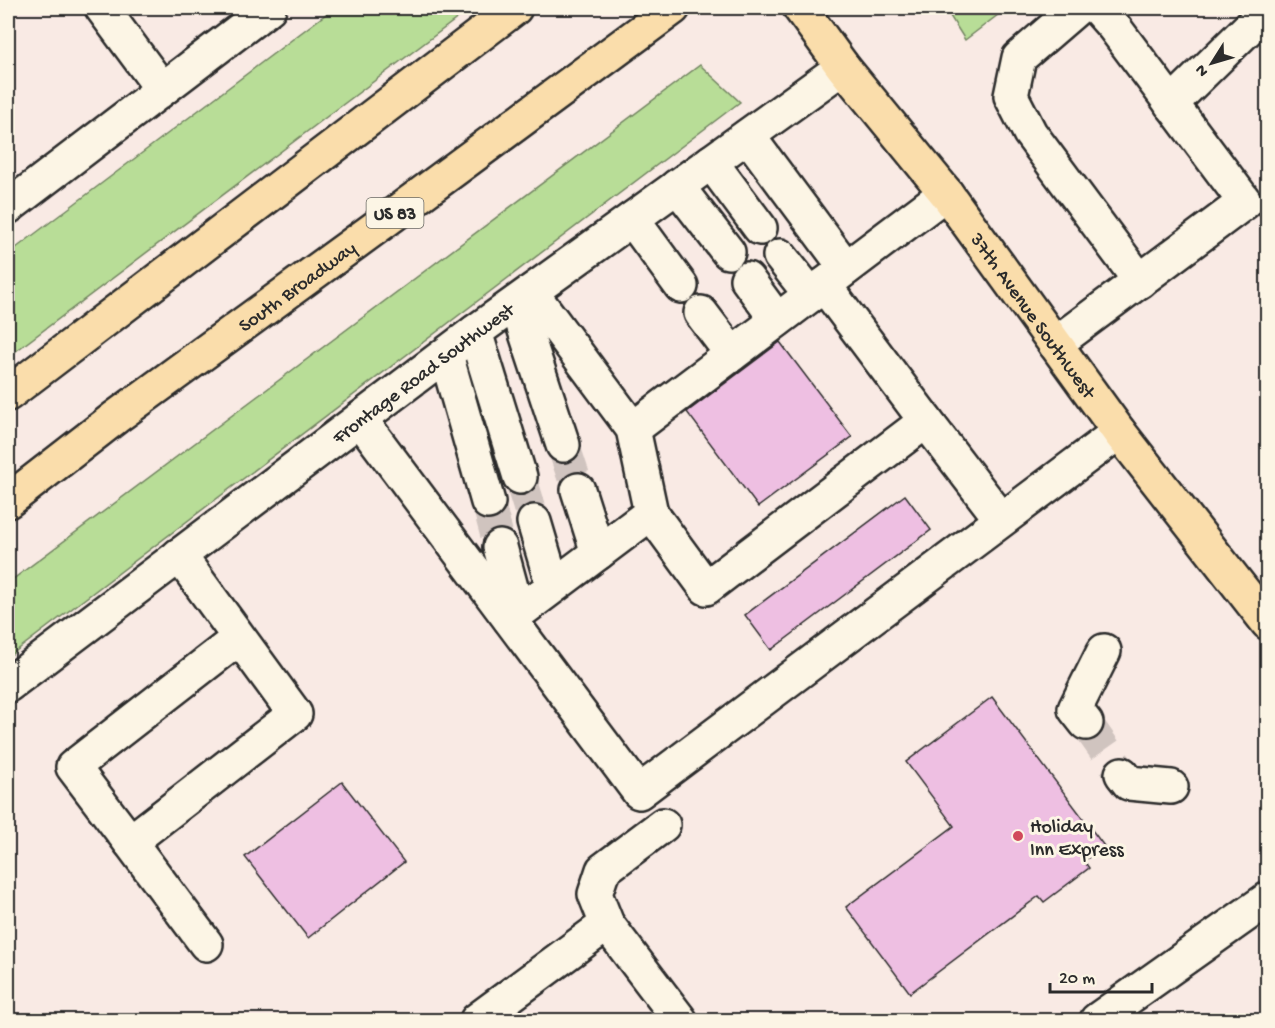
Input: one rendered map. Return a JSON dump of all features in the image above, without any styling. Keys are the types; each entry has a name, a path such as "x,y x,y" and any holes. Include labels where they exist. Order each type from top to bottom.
{"main road":[{"path":"8,394 515,8"},
{"name":"South Broadway","path":"8,501 116,417 673,8"},
{"name":"37th Avenue Southwest","path":"800,8 843,67 946,193 1119,432 1268,623"}],"street":[{"path":"8,207 269,8"},
{"path":"1077,8 1019,58 1011,96 1030,133 1140,281"},
{"path":"1055,344 1245,202 1114,27 1096,8"},
{"path":"1171,104 1265,12 1264,8"},
{"path":"115,12 162,89"},
{"name":"Frontage Road Southwest","path":"8,685 475,332 843,67"},
{"path":"748,136 827,283 926,421 1001,519"},
{"path":"711,162 760,228"},
{"path":"677,186 728,252"},
{"path":"633,429 946,193"},
{"path":"632,219 681,286"},
{"path":"780,255 827,283"},
{"path":"747,279 777,320"},
{"path":"523,297 633,429 651,513 706,588 926,421"},
{"path":"523,297 563,445"},
{"path":"701,313 732,354"},
{"path":"475,332 520,477"},
{"path":"446,355 488,502"},
{"path":"360,419 514,616 639,792 1119,432"},
{"path":"578,490 598,553"},
{"path":"514,616 651,513"},
{"path":"534,522 554,586"},
{"path":"500,547 514,616"},
{"path":"130,842 295,714 179,555"},
{"path":"206,944 73,767 239,638"},
{"path":"1086,723 1075,709 1104,651"},
{"path":"1122,774 1129,783 1172,787"},
{"path":"663,825 603,870 595,894 607,924 680,1020"},
{"path":"1097,1020 1266,904"},
{"path":"477,1020 607,924"}],"green space":[{"path":"334,8 471,8 8,357 8,254"},
{"path":"945,8 1007,8 965,40"},
{"path":"700,65 740,102 8,657 8,583"}],"building":[{"path":"780,342 852,437 758,507 687,412"},
{"path":"905,495 931,530 771,650 745,615"},
{"name":"Holiday Inn Express","path":"992,697 1104,846 1084,861 1089,868 1044,902 1039,896 910,993 846,907 954,826 906,762"},
{"path":"342,782 404,862 308,938 245,857"}],"tunnel":[{"path":"563,445 578,490"},
{"path":"520,477 534,522"},
{"path":"488,502 500,547"},
{"path":"1086,723 1122,774"}],"place":[{"name":"Holiday Inn Express","path":"1018,836"}]}
